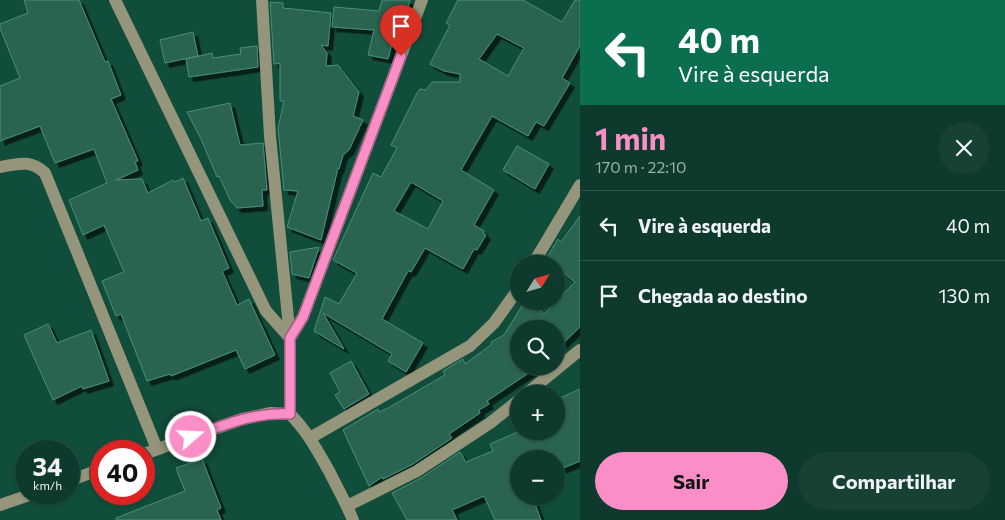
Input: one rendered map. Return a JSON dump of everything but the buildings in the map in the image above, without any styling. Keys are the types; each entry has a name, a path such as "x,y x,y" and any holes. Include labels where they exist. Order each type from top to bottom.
{"street":[{"path":"116,0 266,311 290,338"},
{"path":"262,0 270,136 290,338 290,414"},
{"path":"290,338 303,317 422,0"},
{"path":"0,167 27,163 37,166 44,173 157,449 242,419 271,413 290,414 310,438 353,520"},
{"path":"538,255 580,185"},
{"path":"310,438 470,346 494,324 510,301"},
{"path":"537,385 580,350"},
{"path":"347,506 417,471 490,423 510,407"},
{"path":"0,505 15,500"}],"route":[{"path":"191,437 242,419 271,413 290,414 290,338 303,317 401,56"}]}
